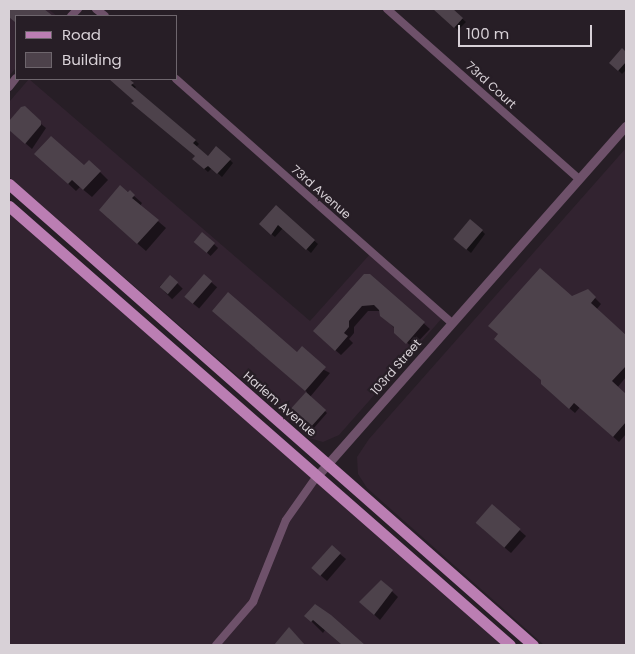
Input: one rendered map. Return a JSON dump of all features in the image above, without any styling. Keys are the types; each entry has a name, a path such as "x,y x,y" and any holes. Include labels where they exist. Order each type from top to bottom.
{"main road":[{"name":"Harlem Avenue","path":"9,184 533,645"},
{"path":"9,206 510,645"}],"street":[{"name":"73rd Court","path":"387,9 579,179"},
{"name":"73rd Avenue","path":"177,80 452,323"},
{"name":"103rd Street","path":"216,645 252,602 290,513 317,476 626,126"}],"shaded area":[{"path":"9,9 48,9 56,15 15,15 15,69 9,76"},
{"path":"30,80 310,321 371,253 443,317 339,435 323,442 309,438 9,177 9,102"},
{"path":"626,148 626,645 544,645 367,488 358,474 357,457 369,439"},
{"path":"9,213 503,645 9,645"}],"building":[{"path":"9,9 44,9 52,15 15,15 15,22 9,17"},
{"path":"433,9 453,9 463,18 454,28"},
{"path":"622,48 626,52 626,62 618,71 609,63"},
{"path":"110,80 130,80 134,83 131,85 196,140 193,143 208,156 216,146 231,159 217,174 208,166 204,169 192,159 195,156 131,103 134,101"},
{"path":"25,106 41,121 41,125 25,144 9,130 9,121 21,107"},
{"path":"51,136 84,165 89,160 101,171 83,190 72,180 68,184 34,154"},
{"path":"120,185 128,192 130,190 135,195 132,198 159,220 137,244 99,210"},
{"path":"276,205 315,240 306,250 278,225 271,235 259,224"},
{"path":"470,219 483,230 466,250 453,239"},
{"path":"202,232 215,243 207,253 194,242"},
{"path":"540,268 572,296 588,289 596,297 591,303 626,335 626,366 612,381 626,394 626,422 613,437 574,403 569,409 541,384 541,380 494,339 498,334 488,326"},
{"path":"204,274 212,281 193,304 184,297"},
{"path":"364,274 370,274 425,322 406,344 394,333 394,327 380,316 379,310 374,305 362,306 349,321 349,327 344,333 348,336 335,351 313,331"},
{"path":"170,275 178,282 168,294 160,287"},
{"path":"228,292 297,352 302,346 326,367 305,391 212,311"},
{"path":"306,392 326,410 310,428 290,410"},
{"path":"492,504 521,529 504,548 476,523"},
{"path":"332,545 341,553 320,576 311,568"},
{"path":"381,580 393,590 374,615 359,602"},
{"path":"315,604 331,615 365,645 342,645 313,620 311,622 304,616"},
{"path":"289,627 305,645 274,645"}]}
